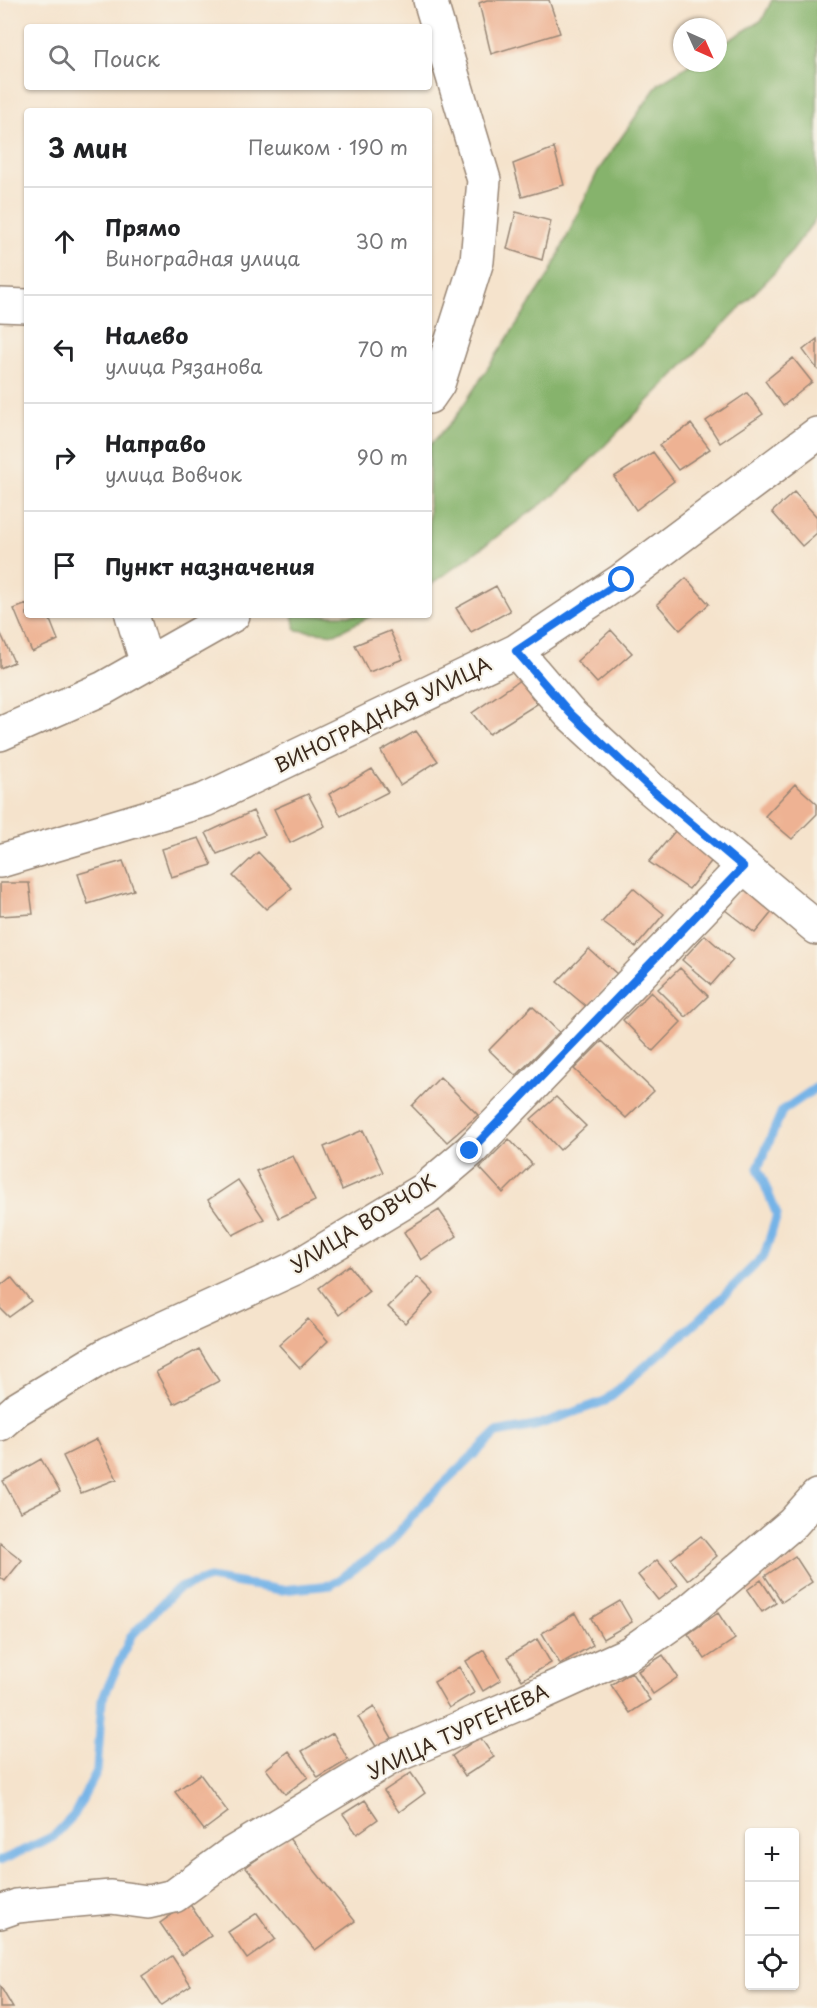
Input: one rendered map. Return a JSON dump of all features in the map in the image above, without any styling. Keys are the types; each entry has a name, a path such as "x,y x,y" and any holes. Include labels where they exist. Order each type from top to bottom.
{"street":[{"path":"430,0 484,180 477,261 438,384 432,393"},
{"path":"0,305 24,306"},
{"name":"ВИНОГРАДНАЯ УЛИЦА","path":"0,861 205,800 516,651 622,580 817,434"},
{"path":"133,618 147,664"},
{"path":"0,734 104,688 228,618"},
{"path":"516,651 570,713 650,788 817,928"},
{"name":"УЛИЦА ВОВЧОК","path":"0,1424 17,1409 109,1353 293,1269 424,1190 470,1151 743,867"},
{"name":"УЛИЦА ТУРГЕНЕВА","path":"0,1912 17,1906 77,1900 111,1897 148,1902 174,1896 231,1854 390,1758 630,1653 688,1611 785,1531 817,1497"}],"green space":[{"path":"772,0 817,0 817,217 778,269 561,490 432,584 432,443 455,418 549,275 598,171 659,83 677,72 727,72 727,41 762,20"},
{"path":"293,618 367,618 335,634 296,630"}],"building":[{"path":"487,0 549,0 560,33 491,54 479,3"},
{"path":"554,148 564,185 522,197 513,164"},
{"path":"516,212 551,221 542,260 507,249"},
{"path":"817,339 817,369 803,350"},
{"path":"793,358 812,382 783,406 765,381"},
{"path":"747,393 763,414 720,443 706,421"},
{"path":"691,424 710,449 678,470 659,445"},
{"path":"653,452 674,481 636,510 614,477"},
{"path":"794,492 817,517 817,533 802,546 772,512"},
{"path":"686,578 709,604 680,630 657,604"},
{"path":"496,586 510,611 471,632 456,608"},
{"path":"24,605 24,618 49,618 58,640 32,652 14,609"},
{"path":"611,630 632,653 597,683 577,661"},
{"path":"390,631 403,659 369,672 355,645"},
{"path":"0,632 14,662 0,668"},
{"path":"520,680 537,704 489,734 472,713"},
{"path":"416,731 438,761 400,785 381,751"},
{"path":"372,769 388,792 341,816 329,794"},
{"path":"795,784 817,804 817,814 792,839 765,816"},
{"path":"308,794 325,826 290,843 274,809"},
{"path":"253,811 265,835 217,854 206,833"},
{"path":"676,830 713,859 689,889 649,862"},
{"path":"199,838 212,865 171,877 162,849"},
{"path":"258,852 292,888 266,909 233,876"},
{"path":"123,861 134,890 88,904 78,874"},
{"path":"0,883 29,883 33,914 0,916"},
{"path":"749,883 777,906 755,933 725,910"},
{"path":"633,888 664,914 636,947 602,922"},
{"path":"705,935 733,960 711,985 682,960"},
{"path":"589,949 617,974 588,1008 557,982"},
{"path":"680,968 708,996 686,1017 658,989"},
{"path":"651,992 681,1022 653,1051 623,1020"},
{"path":"532,1006 559,1032 516,1076 489,1050"},
{"path":"602,1041 654,1091 626,1118 574,1069"},
{"path":"440,1077 478,1115 447,1142 412,1106"},
{"path":"556,1097 586,1126 560,1150 531,1119"},
{"path":"363,1130 383,1172 342,1190 324,1147"},
{"path":"509,1139 532,1164 503,1193 480,1168"},
{"path":"293,1156 315,1201 279,1218 256,1171"},
{"path":"238,1180 264,1219 233,1235 208,1200"},
{"path":"439,1210 457,1236 421,1260 404,1232"},
{"path":"349,1265 369,1291 339,1315 319,1288"},
{"path":"11,1277 31,1301 9,1317 0,1308 0,1286"},
{"path":"418,1277 434,1293 405,1323 388,1307"},
{"path":"308,1319 328,1341 300,1368 279,1345"},
{"path":"199,1349 219,1381 174,1404 156,1372"},
{"path":"97,1439 117,1479 81,1493 63,1456"},
{"path":"41,1459 60,1492 20,1512 3,1481"},
{"path":"701,1536 717,1556 688,1580 671,1559"},
{"path":"0,1543 22,1560 5,1581 0,1577"},
{"path":"795,1556 812,1582 782,1602 765,1576"},
{"path":"657,1560 678,1585 658,1600 638,1575"},
{"path":"761,1580 776,1603 762,1612 747,1590"},
{"path":"620,1601 632,1622 603,1639 591,1618"},
{"path":"575,1613 593,1645 560,1664 542,1633"},
{"path":"718,1613 735,1639 705,1659 688,1634"},
{"path":"537,1639 551,1663 522,1680 508,1657"},
{"path":"484,1650 501,1680 483,1691 466,1661"},
{"path":"663,1655 678,1677 653,1694 638,1671"},
{"path":"459,1667 474,1693 449,1708 434,1682"},
{"path":"631,1672 650,1700 630,1713 611,1685"},
{"path":"374,1707 392,1738 377,1748 358,1717"},
{"path":"333,1733 348,1760 318,1778 302,1751"},
{"path":"480,1737 494,1757 465,1776 452,1756"},
{"path":"289,1751 308,1777 285,1794 266,1769"},
{"path":"411,1773 425,1793 399,1812 384,1791"},
{"path":"200,1774 228,1812 204,1830 175,1792"},
{"path":"365,1800 378,1819 357,1834 343,1814"},
{"path":"288,1837 355,1921 315,1950 246,1867"},
{"path":"189,1903 211,1936 182,1955 160,1923"},
{"path":"257,1913 275,1939 247,1959 228,1932"},
{"path":"172,1956 191,1985 161,2005 142,1976"},
{"path":"0,1986 13,2008 0,2008"}],"waterway":[{"path":"0,1861 54,1836 74,1815 97,1771 102,1700 131,1636 177,1589 209,1578 282,1590 331,1585 386,1547 423,1504 496,1433 535,1426 605,1401 699,1320 764,1256 777,1215 758,1168 782,1111 817,1087"}],"route":[{"path":"470,1151 743,867 650,788 570,713 516,651 622,580"}]}
